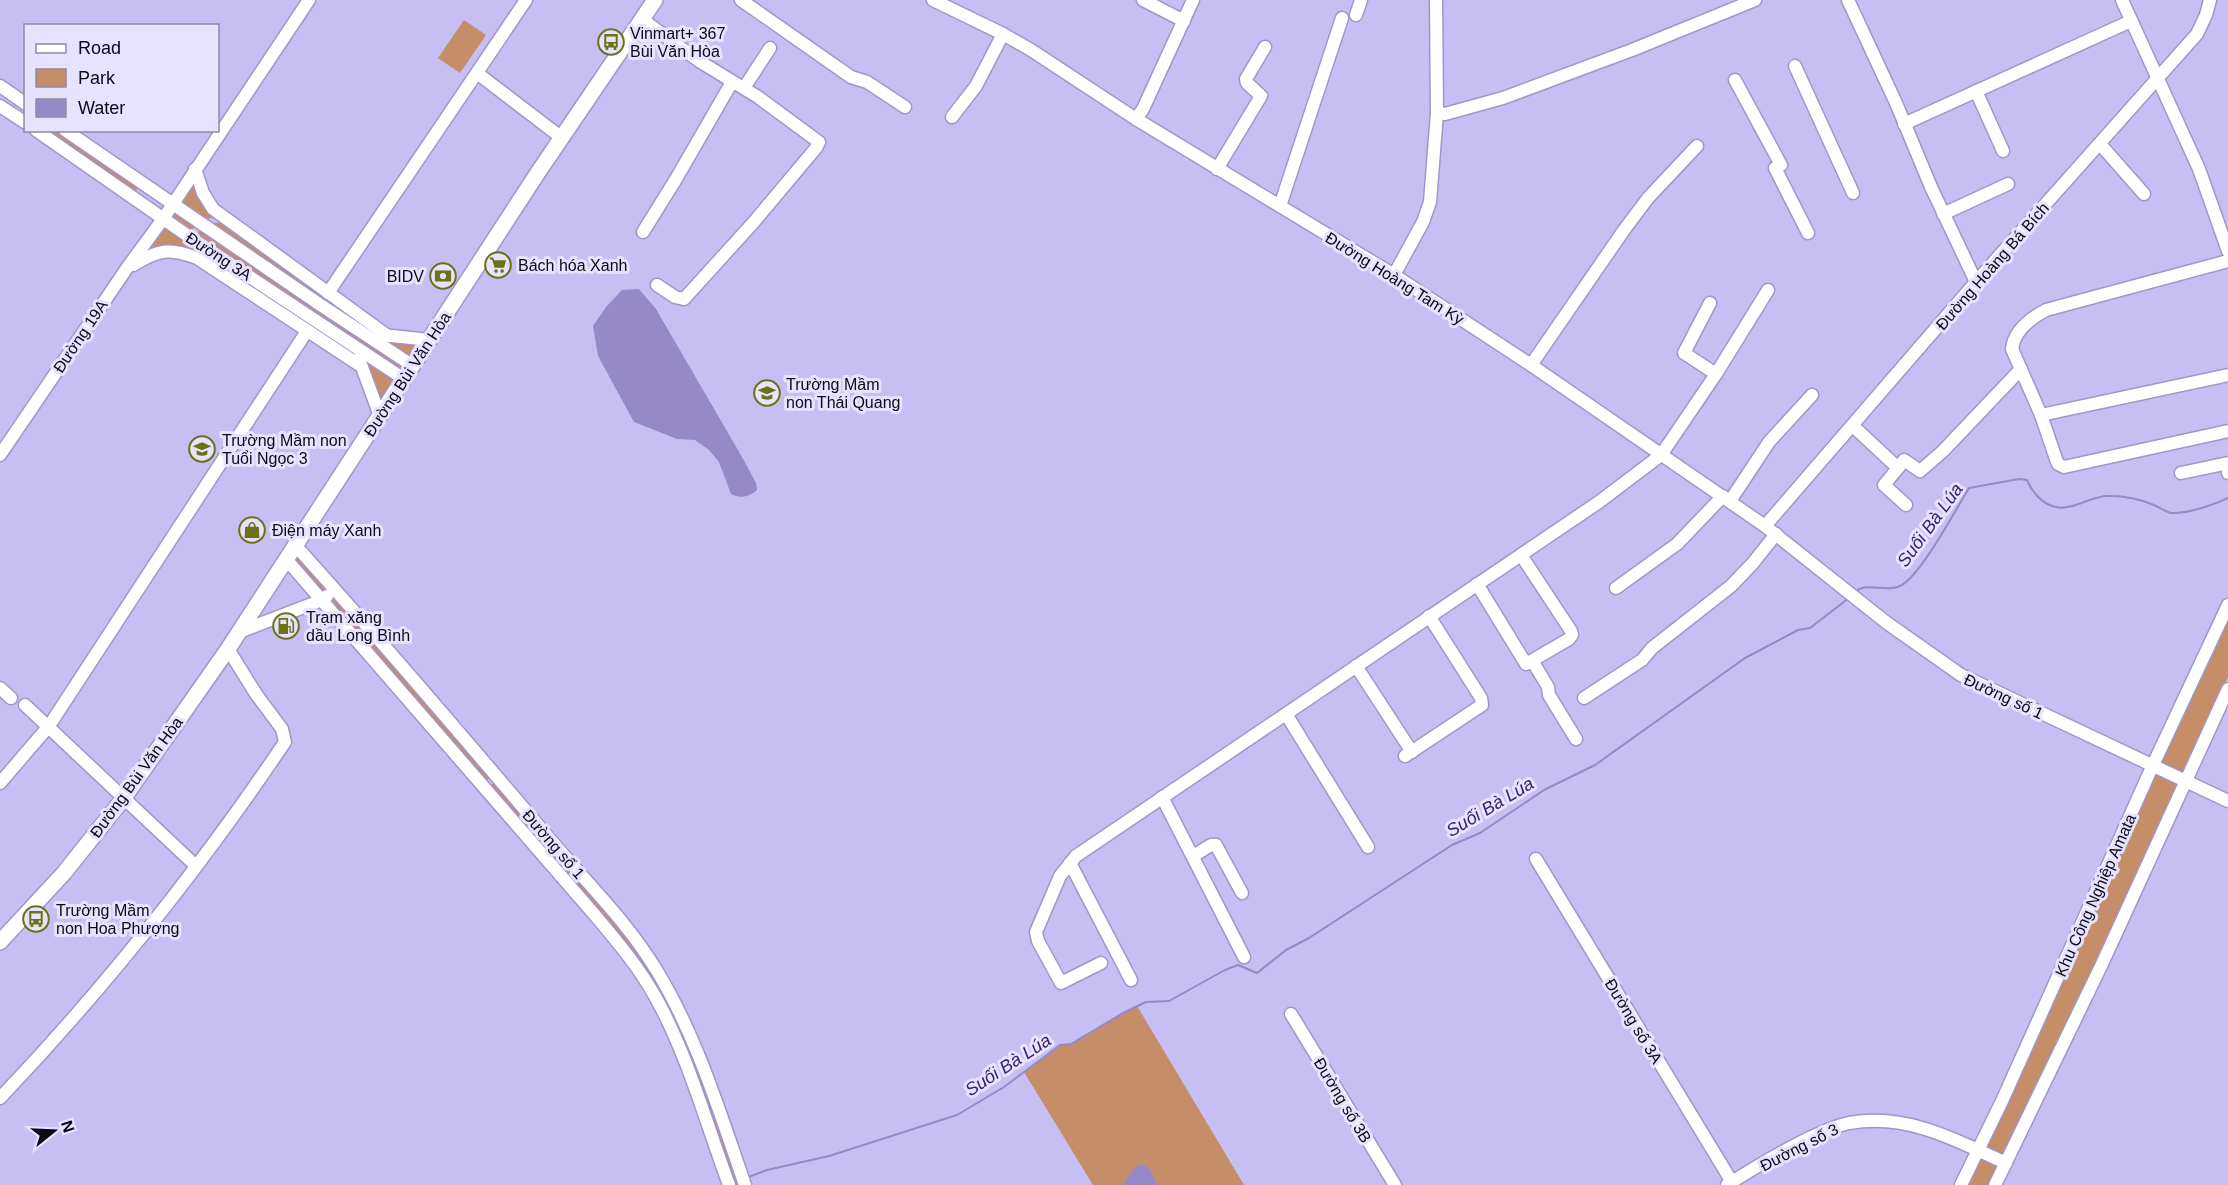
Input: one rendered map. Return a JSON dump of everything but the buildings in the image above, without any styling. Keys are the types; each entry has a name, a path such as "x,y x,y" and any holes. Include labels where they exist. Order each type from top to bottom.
{"main road":[{"name":"Đường Bùi Văn Hòa","path":"0,942 64,873 123,799 228,649 285,559 655,0"}],"street":[{"path":"172,204 309,0"},
{"path":"328,293 526,0"},
{"path":"741,0 851,77 867,82 905,107"},
{"name":"Đường Hoàng Tam Kỳ","path":"933,0 1031,50 1136,119 1394,275 1531,365 1765,526 1839,584"},
{"path":"1143,0 1184,21"},
{"path":"1136,119 1143,109 1193,0"},
{"path":"1356,15 1361,0"},
{"path":"1394,275 1423,222 1430,202 1437,114 1436,0"},
{"path":"1437,114 1492,102 1632,50 1755,0"},
{"path":"1848,0 1943,214 1976,282"},
{"path":"2122,0 2199,169 2228,251"},
{"name":"Đường Hoàng Bá Bích","path":"1765,526 1976,282 2197,34 2210,0"},
{"path":"1280,206 1342,18"},
{"path":"642,19 699,61 744,88 817,139 819,145 684,299 675,297 657,285"},
{"path":"1904,124 2131,21"},
{"path":"952,117 976,86 1003,34"},
{"path":"1217,169 1261,96 1246,80 1265,47"},
{"path":"744,88 770,48"},
{"path":"1795,66 1853,193"},
{"path":"477,73 562,138"},
{"path":"1735,80 1808,233"},
{"path":"643,232 694,150 732,82"},
{"path":"0,86 24,103"},
{"path":"1976,91 2003,151"},
{"path":"0,106 24,122"},
{"name":"Đường 3A","path":"39,132 191,238 404,379"},
{"name":"Đường 3A","path":"68,132 200,224 413,366"},
{"path":"2100,144 2144,194"},
{"path":"1531,365 1624,230 1656,189 1698,146"},
{"name":"Đường 3A","path":"195,169 203,193 213,209 388,336"},
{"path":"1943,214 2008,184"},
{"name":"Đường 19A","path":"0,455 172,204"},
{"path":"197,258 191,238 200,224 225,219"},
{"name":"Đường 3A","path":"127,268 143,258 162,252 177,250 197,258 361,366"},
{"path":"2228,261 2046,310 2022,328 2013,342 2012,349 2041,415 2058,464 2064,467 2228,431"},
{"path":"1101,963 1061,983 1036,937 1052,892 1070,863 1087,847 1599,502 1661,455 1716,374 1768,290"},
{"path":"1710,303 1684,353 1716,374"},
{"path":"0,783 49,726 307,331"},
{"path":"363,334 430,340"},
{"path":"355,347 380,416"},
{"path":"1906,505 1884,485 1904,460 1920,471 1925,468 2021,369"},
{"path":"2041,415 2228,375"},
{"path":"1616,588 1677,544 1726,499 1769,442 1812,395"},
{"path":"1853,426 1898,468"},
{"path":"2181,472 2228,463"},
{"path":"1584,698 1641,660 1652,648 1731,586 1776,534"},
{"name":"Đường số 1","path":"295,545 632,933 669,991 692,1038 745,1185"},
{"path":"1477,584 1525,663 1533,662 1572,635 1521,555"},
{"name":"Đường số 1","path":"285,559 619,943 656,998 681,1052 729,1185"},
{"name":"Đường số 1","path":"1839,584 1961,675 2228,801"},
{"path":"239,632 322,600 334,589"},
{"name":"Khu Công Nghiệp Amata","path":"1961,1185 2228,605"},
{"path":"1356,666 1409,754 1482,705 1481,698 1429,616"},
{"path":"0,1098 100,987 163,911 285,742 283,731 256,694 228,649"},
{"path":"1533,662 1549,688 1549,695 1576,738"},
{"path":"0,688 11,698"},
{"name":"Khu Công Nghiệp Amata","path":"1995,1185 2102,964 2228,689"},
{"path":"25,705 196,866"},
{"path":"1286,714 1368,847"},
{"path":"485,788 495,775"},
{"path":"1162,797 1244,957"},
{"path":"1193,856 1211,845 1216,845 1242,893"},
{"name":"Đường số 3A","path":"1536,859 1730,1184"},
{"path":"1070,863 1131,980"},
{"path":"656,998 669,991"},
{"name":"Đường số 3B","path":"1291,1014 1395,1185"},
{"name":"Đường số 3","path":"1730,1184 1816,1136 1857,1122 1891,1122 1922,1128 2006,1163"}],"green space":[{"path":"464,20 486,35 460,73 438,58"},
{"path":"46,132 57,132 138,187 135,193"},
{"path":"192,176 215,217 203,220 175,200"},
{"path":"169,208 195,226 191,232 165,214"},
{"path":"221,222 374,332 368,331 210,224"},
{"path":"160,223 189,243 192,250 172,246 141,254"},
{"path":"200,229 406,367 403,372 196,235"},
{"path":"197,248 353,352 355,356 198,253"},
{"path":"379,338 422,344 412,359"},
{"path":"361,357 397,380 381,405"},
{"path":"296,551 330,588 322,596 291,560"},
{"path":"334,593 492,775 485,783 326,600"},
{"path":"2228,617 2228,677 2182,776 2158,766"},
{"path":"2156,771 2179,781 2097,963 2003,1159 1983,1150"},
{"path":"496,779 603,904 664,990 657,994 489,788"},
{"path":"667,995 680,1020 742,1185 732,1185 660,999"},
{"path":"1137,1006 1244,1185 1093,1185 1024,1072 1060,1045 1071,1044"},
{"path":"1981,1155 2000,1163 1990,1185 1967,1185"}],"water":[{"path":"639,289 656,309 742,457 756,483 757,490 751,494 742,497 731,494 719,462 709,450 695,440 677,439 634,422 598,356 593,326 622,290"},
{"path":"1141,1164 1149,1168 1157,1185 1123,1185 1132,1170"}],"waterway":[{"name":"Suối Bà Lúa","path":"1855,592 1866,587 1895,588 1908,580 1927,557 1969,488 2019,479 2027,480 2038,497 2051,506 2069,507 2103,496 2115,496 2143,501 2171,513 2200,508 2228,498"},
{"name":"Suối Bà Lúa","path":"746,1178 767,1170 829,1156 957,1115 1004,1087 1060,1045 1071,1044 1146,1002 1169,1001 1238,965 1257,973 1286,950 1309,938 1452,845 1480,833 1544,790 1595,765 1745,658 1798,630 1810,628 1849,598"}],"place":[{"name":"Vinmart+ 367 Bùi Văn Hòa","path":"611,42"},
{"name":"Bách hóa Xanh","path":"498,265"},
{"name":"BIDV","path":"443,276"},
{"name":"Trường Mầm non Thái Quang","path":"767,393"},
{"name":"Trường Mầm non Tuổi Ngọc 3","path":"202,449"},
{"name":"Điện máy Xanh","path":"252,530"},
{"name":"Trạm xăng dầu Long Bình","path":"286,626"},
{"name":"Trường Mầm non Hoa Phượng","path":"36,919"}]}
